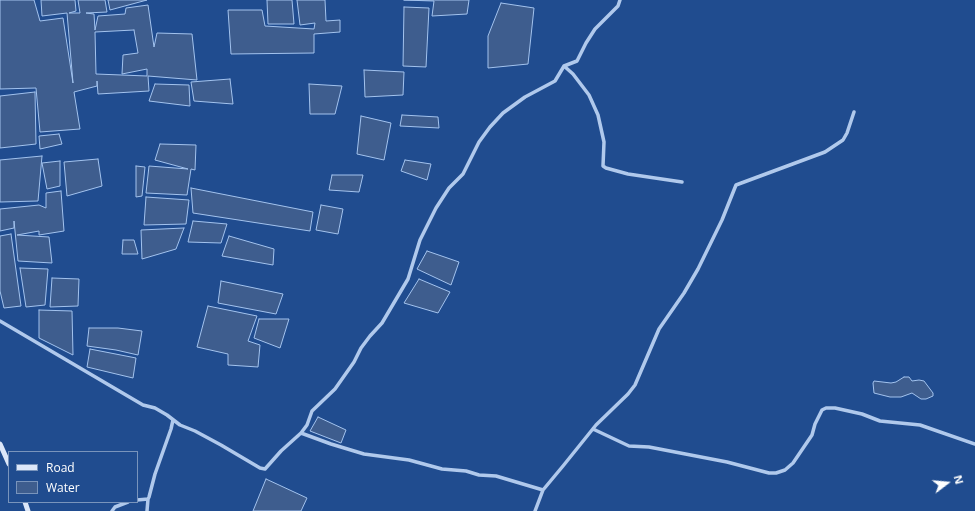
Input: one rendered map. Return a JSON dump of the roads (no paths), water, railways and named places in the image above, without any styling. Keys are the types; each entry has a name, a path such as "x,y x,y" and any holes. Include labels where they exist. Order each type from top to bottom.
{"street":[{"path":"0,321 144,405 155,408 180,425 196,431 260,468 265,469 281,451 301,433 307,425 312,411 335,389 354,362 361,348 382,323 408,279 420,240 436,208 450,188 463,174 482,137 503,113 525,97 555,81 564,66 577,61 595,29 618,6 620,0"},
{"path":"564,66 574,74 589,95 596,110 603,134 603,166 628,174 682,182"},
{"path":"535,511 543,490 593,429 635,385 659,329 690,284 704,258 722,220 736,185 825,152 843,140 854,112"},
{"path":"593,429 630,446 649,447 776,473 785,470 793,463 812,435 815,424 822,410 826,408 835,408 862,414 880,421 920,425 975,444"},
{"path":"147,511 148,499 155,474 172,428 173,420"},
{"path":"301,433 364,454 409,460 442,469 496,476 543,490"},
{"path":"0,444 8,462"},
{"path":"138,500 148,499"},
{"path":"112,511 115,507 125,503"}],"water":[{"path":"0,0 34,0 40,21 63,18 73,83 67,13 42,16 41,0 75,0 76,11 69,13 80,13 78,0 105,0 107,12 86,13 94,14 95,30 98,16 125,14 126,8 148,5 154,47 157,33 192,34 197,80 148,76 149,91 98,94 97,81 97,86 74,92 80,129 40,132 36,88 0,89","holes":["134,30 138,53 123,55 122,74 147,69 147,76 96,74 95,32"]},
{"path":"108,0 147,0 110,10"},
{"path":"267,0 292,0 294,24 268,24"},
{"path":"297,0 325,0 326,21 340,20 340,32 314,34 314,53 231,54 228,10 262,10 265,26 314,29 315,23 300,25"},
{"path":"404,0 469,0 467,14 432,16 434,1"},
{"path":"501,3 534,8 528,64 488,68 488,36"},
{"path":"404,7 429,8 426,67 403,66"},
{"path":"364,70 404,72 403,95 365,97"},
{"path":"230,79 233,104 194,101 191,82"},
{"path":"155,84 189,85 190,106 149,101"},
{"path":"309,84 342,86 335,114 310,114"},
{"path":"35,92 36,144 0,148 0,96"},
{"path":"402,115 438,117 439,128 400,126"},
{"path":"361,116 391,123 384,160 357,154"},
{"path":"59,134 62,144 40,149 39,136"},
{"path":"160,144 196,145 195,170 191,169 187,195 146,193 149,166 188,169 155,160"},
{"path":"42,156 38,201 0,202 0,160"},
{"path":"98,159 102,186 67,196 64,162"},
{"path":"405,160 431,164 427,180 401,171"},
{"path":"60,161 60,186 47,189 42,163"},
{"path":"136,166 145,167 142,196 136,197"},
{"path":"332,175 363,175 359,192 329,190"},
{"path":"191,188 313,212 310,231 193,213"},
{"path":"61,191 64,231 39,235 39,231 17,235 49,237 52,263 18,261 14,221 14,228 0,231 0,209 39,205 46,208 46,193"},
{"path":"146,197 189,200 186,224 144,225"},
{"path":"321,205 343,209 338,234 316,230"},
{"path":"193,221 227,224 221,243 188,242"},
{"path":"184,228 176,249 142,259 141,230"},
{"path":"11,234 21,306 4,308 0,291 0,236"},
{"path":"229,236 274,249 273,265 222,256"},
{"path":"123,240 134,240 138,254 122,254"},
{"path":"427,251 459,262 451,285 417,269"},
{"path":"20,268 48,269 45,305 26,307"},
{"path":"52,278 79,279 78,306 50,307"},
{"path":"419,279 450,292 438,313 404,303"},
{"path":"221,281 283,294 276,314 218,303"},
{"path":"208,306 257,316 248,341 260,345 258,367 228,365 228,354 197,347"},
{"path":"39,310 72,311 73,355 39,338"},
{"path":"259,319 289,319 280,348 254,338"},
{"path":"89,328 118,328 142,331 138,355 87,346"},
{"path":"90,349 136,358 133,378 87,367"},
{"path":"904,377 909,377 912,381 924,381 933,393 933,396 926,399 921,399 912,393 901,397 890,397 874,393 874,381 891,383"},
{"path":"318,417 346,430 341,443 310,431"},
{"path":"266,479 307,498 301,511 253,511"}]}
